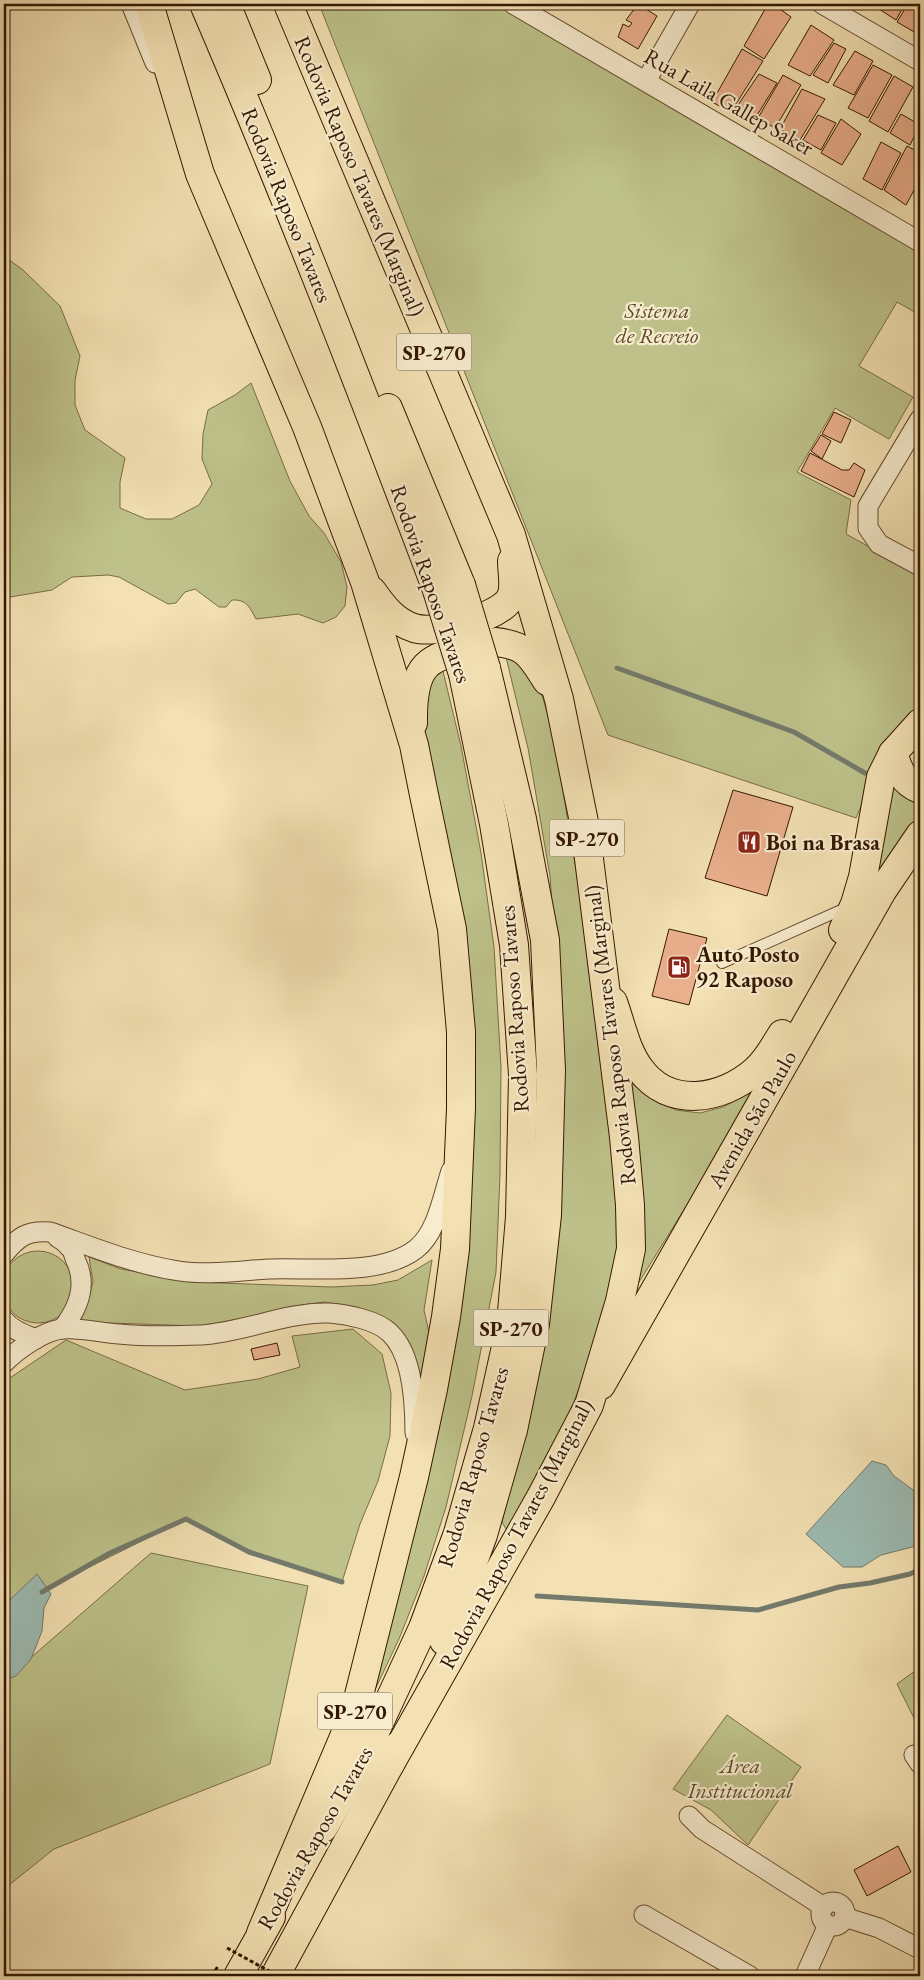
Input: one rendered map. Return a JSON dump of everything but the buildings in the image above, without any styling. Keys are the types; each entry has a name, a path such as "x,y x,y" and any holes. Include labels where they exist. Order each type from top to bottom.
{"main road":[{"name":"SP-270","path":"149,4 200,174 307,427 364,582 414,745 452,929 461,1032 455,1249 446,1317 414,1477 356,1711 261,1933"},
{"name":"Rodovia Raposo Tavares","path":"204,4 359,383 449,587"},
{"name":"Rodovia Raposo Tavares","path":"226,4 367,358 449,587 522,819 545,940 551,1070 547,1215 535,1324 513,1430 484,1535 446,1637 390,1764 276,1976"},
{"name":"Rodovia Raposo Tavares (Marginal)","path":"289,7 511,535 559,699 585,827 624,1137 630,1205 631,1249 620,1301 589,1405 541,1497 390,1764"},
{"path":"364,582 398,621 415,629 431,631 486,617 503,607 510,599 513,590 511,535"},
{"path":"414,745 413,700 417,680 424,667 434,658 495,642 523,648 533,659 559,699"},
{"name":"Rodovia Raposo Tavares","path":"238,1976 361,1762 423,1628 458,1533 488,1428 512,1324 520,1217 523,1075 514,955 494,824 475,671"},
{"name":"Avenida São Paulo","path":"605,979 630,1051 639,1068 649,1080 662,1088 680,1095 697,1097 728,1089 744,1080 768,1058 814,983 851,916 863,877 881,777 894,753 920,723"},
{"path":"894,753 899,770 906,781 920,789"},
{"name":"Avenida São Paulo","path":"589,1405 882,892 920,835"}],"street":[{"path":"131,4 200,174"},
{"name":"Rua Laila Gallep Saker","path":"513,4 920,242"},
{"path":"646,81 690,4"},
{"path":"822,4 920,61"},
{"path":"920,419 868,506 868,528 879,544 920,566"},
{"path":"4,1254 15,1240 27,1233 38,1231 50,1232 136,1262 174,1271 217,1273 269,1269 358,1268 383,1264 404,1258 418,1248 431,1233 459,1148"},
{"path":"50,1232 70,1247 79,1267 81,1282 80,1297 73,1315 62,1329"},
{"path":"4,1363 36,1339 62,1329 144,1336 186,1336 218,1334 309,1314 330,1313 351,1316 372,1322 390,1332 407,1361 415,1412 414,1477"},
{"path":"4,1320 9,1326 36,1339"},
{"path":"689,1816 702,1829 832,1916 879,1928 920,1949"},
{"path":"644,1915 750,1976"},
{"path":"805,1976 832,1916"}],"lane":[{"path":"722,963 855,904"}],"path":[{"path":"227,1948 276,1976"}],"green space":[{"name":"Sistema de Recreio","path":"319,4 499,4 920,248 920,315 897,302 859,366 913,397 889,439 835,408 797,472 851,500 846,534 920,575 920,711 880,762 856,818 608,735"},
{"path":"4,256 23,270 60,306 80,356 75,380 75,405 85,430 125,458 120,482 120,508 146,519 172,519 199,505 212,484 202,459 203,434 208,410 235,395 251,383 290,481 309,516 324,533 341,562 347,587 345,606 336,617 323,623 298,614 256,619 247,605 241,601 232,600 226,607 219,607 195,589 185,592 176,603 168,604 119,577 108,575 72,577 52,590 4,598"},
{"path":"505,653 518,656 540,689 553,731 596,990 620,1234 613,1287 586,1371 562,1432 512,1524 506,1529 502,1522 527,1415 562,1043 550,876 528,748"},
{"path":"442,667 461,746 481,853 494,947 501,1067 500,1174 496,1272 472,1396 446,1507 424,1576 399,1639 365,1711 442,1383 462,933 446,831 423,734 421,690"},
{"path":"891,779 903,794 910,799 920,802 920,830 631,1295 622,1068 634,1085 655,1100 676,1110 700,1113 723,1107 748,1094 769,1071 839,957"},
{"path":"38,1251 58,1257 68,1267 74,1287 68,1307 58,1317 38,1323 18,1317 8,1307 2,1287 8,1267 18,1257"},
{"path":"89,1257 121,1269 192,1282 331,1287 373,1285 398,1280 432,1260 424,1310 433,1350 421,1405 386,1319 356,1307 324,1302 294,1306 199,1326 79,1322 86,1307 93,1282"},
{"path":"353,1329 382,1354 391,1393 390,1436 378,1481 360,1524 342,1582 249,1552 186,1519 47,1588 4,1625 4,1382 66,1340 185,1390 258,1379 300,1367 292,1336"},
{"path":"151,1553 308,1586 270,1764 54,1849 4,1889 4,1681"},
{"path":"920,1664 920,1730 897,1684 919,1668"},
{"name":"Área Institucional","path":"727,1715 801,1767 748,1845 711,1810 673,1789"}],"water":[{"path":"872,1461 886,1465 894,1476 920,1495 920,1545 881,1555 862,1567 843,1567 806,1534"},
{"path":"37,1574 51,1594 44,1608 42,1631 31,1659 16,1676 4,1680 4,1603 12,1598"}],"waterway":[{"path":"617,668 794,732 865,773"},
{"path":"42,1592 110,1553 186,1519 249,1552 342,1582"},
{"path":"537,1596 758,1610 839,1587 870,1583 910,1574 920,1569"}],"place":[{"name":"Boi na Brasa","path":"749,842"},
{"name":"Auto Posto 92 Raposo","path":"679,967"}]}
